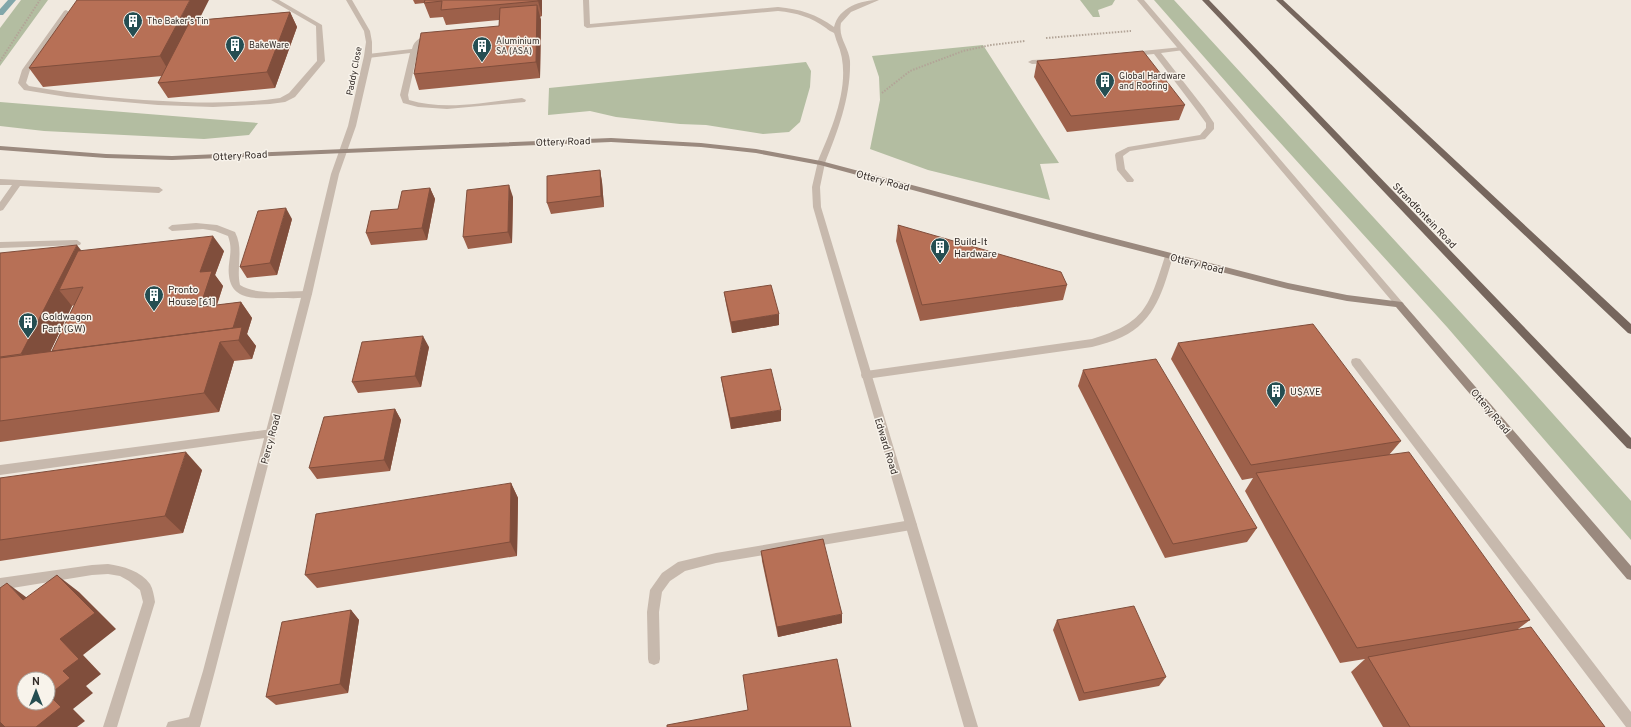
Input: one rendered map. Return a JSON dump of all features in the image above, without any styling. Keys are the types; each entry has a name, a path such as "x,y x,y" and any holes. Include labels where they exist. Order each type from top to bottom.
{"main road":[{"name":"Strandfontein Road","path":"1205,0 1631,445"},
{"path":"1279,0 1631,330"}],"street":[{"path":"66,12 26,70 22,83 26,88 67,95 158,104 213,105 270,102 282,100 292,95 321,61 318,25 274,0"},
{"name":"Paddy Close","path":"345,150 368,56 369,42 367,31 349,0"},
{"path":"586,0 587,26 778,9 798,10 810,14 836,32 838,22 846,12 857,6 876,0"},
{"path":"1140,0 1399,304"},
{"name":"Edward Road","path":"836,32 846,57 846,74 842,97 827,148 820,163 816,187 817,207 972,727"},
{"path":"438,35 420,41 413,51 404,95 406,102 415,105 441,107 522,100"},
{"path":"1125,54 1182,49"},
{"path":"368,56 413,51"},
{"path":"1130,180 1121,170 1119,155 1128,149 1202,137 1210,129 1210,123 1202,110 1156,52"},
{"path":"1032,62 1055,60"},
{"name":"Ottery Road","path":"0,148 91,155 172,158 611,140 701,145 756,151 820,163 1169,256 1288,286 1347,298 1399,304 1631,575"},
{"name":"Percy Road","path":"193,725 210,672 272,433 335,174 345,150"},
{"path":"0,182 158,190"},
{"path":"0,208 18,183"},
{"path":"172,228 199,226 218,227 232,234 236,245 233,275 236,287 246,293 266,295 307,294"},
{"path":"0,245 77,243"},
{"path":"866,375 1092,343 1121,334 1139,321 1153,305 1169,256"},
{"path":"1356,362 1631,724"},
{"path":"0,470 272,433"},
{"path":"654,659 653,612 656,590 666,577 682,566 716,558 911,525"},
{"path":"0,584 92,570 108,569 122,572 133,577 145,587 149,602 110,727"},
{"path":"172,727 193,725"}],"path":[{"path":"0,61 40,0"}],"green space":[{"path":"21,0 48,0 0,66 0,28"},
{"path":"1080,0 1115,0 1112,5 1098,10 1100,17 1093,17"},
{"path":"1154,0 1174,0 1520,377 1631,501 1631,540 1447,327 1255,115"},
{"path":"983,45 1059,163 1040,164 1050,200 928,170 870,149 880,100 879,77 872,56"},
{"path":"806,62 811,71 810,87 800,122 789,132 763,134 706,125 680,124 616,117 590,111 548,115 549,88"},
{"path":"0,102 258,123 249,135 204,139 44,131 0,126"}],"building":[{"name":"The Baker's Tin","path":"77,0 190,0 160,56 29,68"},
{"path":"425,0 538,1 441,10 442,1 424,3"},
{"name":"Aluminium SA (ASA)","path":"537,5 536,62 414,74 421,33 499,26 500,8"},
{"name":"BakeWare","path":"290,12 267,72 158,83 190,21"},
{"name":"Global Hardware and Roofing","path":"1143,51 1185,105 1071,116 1037,61"},
{"path":"600,170 601,196 547,203 547,176"},
{"path":"509,185 508,232 463,237 467,190"},
{"path":"430,188 422,228 366,233 371,211 398,209 402,191"},
{"path":"286,208 270,263 240,267 258,211"},
{"name":"Build-It Hardware","path":"898,225 1061,272 1067,285 922,305"},
{"name":"Pronto House [61]","path":"213,236 200,272 212,271 200,307 241,302 233,328 52,351 83,287 59,290 78,251"},
{"path":"77,245 21,354 0,357 0,253"},
{"path":"771,285 779,314 731,322 724,292"},
{"name":"U$AVE","path":"1313,324 1401,441 1251,465 1178,343"},
{"path":"242,327 239,340 220,342 204,393 0,421 0,358"},
{"path":"423,336 415,376 352,382 362,342"},
{"path":"1156,359 1257,528 1173,544 1083,370"},
{"path":"771,369 781,410 730,418 721,377"},
{"path":"395,409 384,460 309,468 324,417"},
{"path":"186,452 165,516 0,540 0,478"},
{"path":"1409,452 1530,620 1357,648 1256,473"},
{"path":"511,483 510,542 305,575 316,514"},
{"path":"823,539 842,614 777,627 761,551"},
{"path":"57,575 95,613 60,639 79,659 63,671 70,678 56,689 56,671 16,671 16,711 56,711 36,727 5,727 0,722 0,588 7,583 23,600"},
{"path":"1134,606 1166,677 1084,693 1057,620"},
{"path":"351,610 340,684 266,697 282,622"},
{"path":"1531,627 1605,727 1410,727 1368,657"},
{"path":"837,659 851,727 667,727 667,725 748,710 743,675"},
{"path":"56,702 61,707 56,711"}],"waterway":[{"path":"0,13 12,0"}],"place":[{"name":"The Baker's Tin","path":"133,38"},
{"name":"BakeWare","path":"235,62"},
{"name":"Aluminium SA (ASA)","path":"482,63"},
{"name":"Global Hardware and Roofing","path":"1105,98"},
{"name":"Build-It Hardware","path":"940,264"},
{"name":"Pronto House [61]","path":"154,312"},
{"name":"Goldwagon Part (GW)","path":"28,339"},
{"name":"U$AVE","path":"1276,408"}]}
